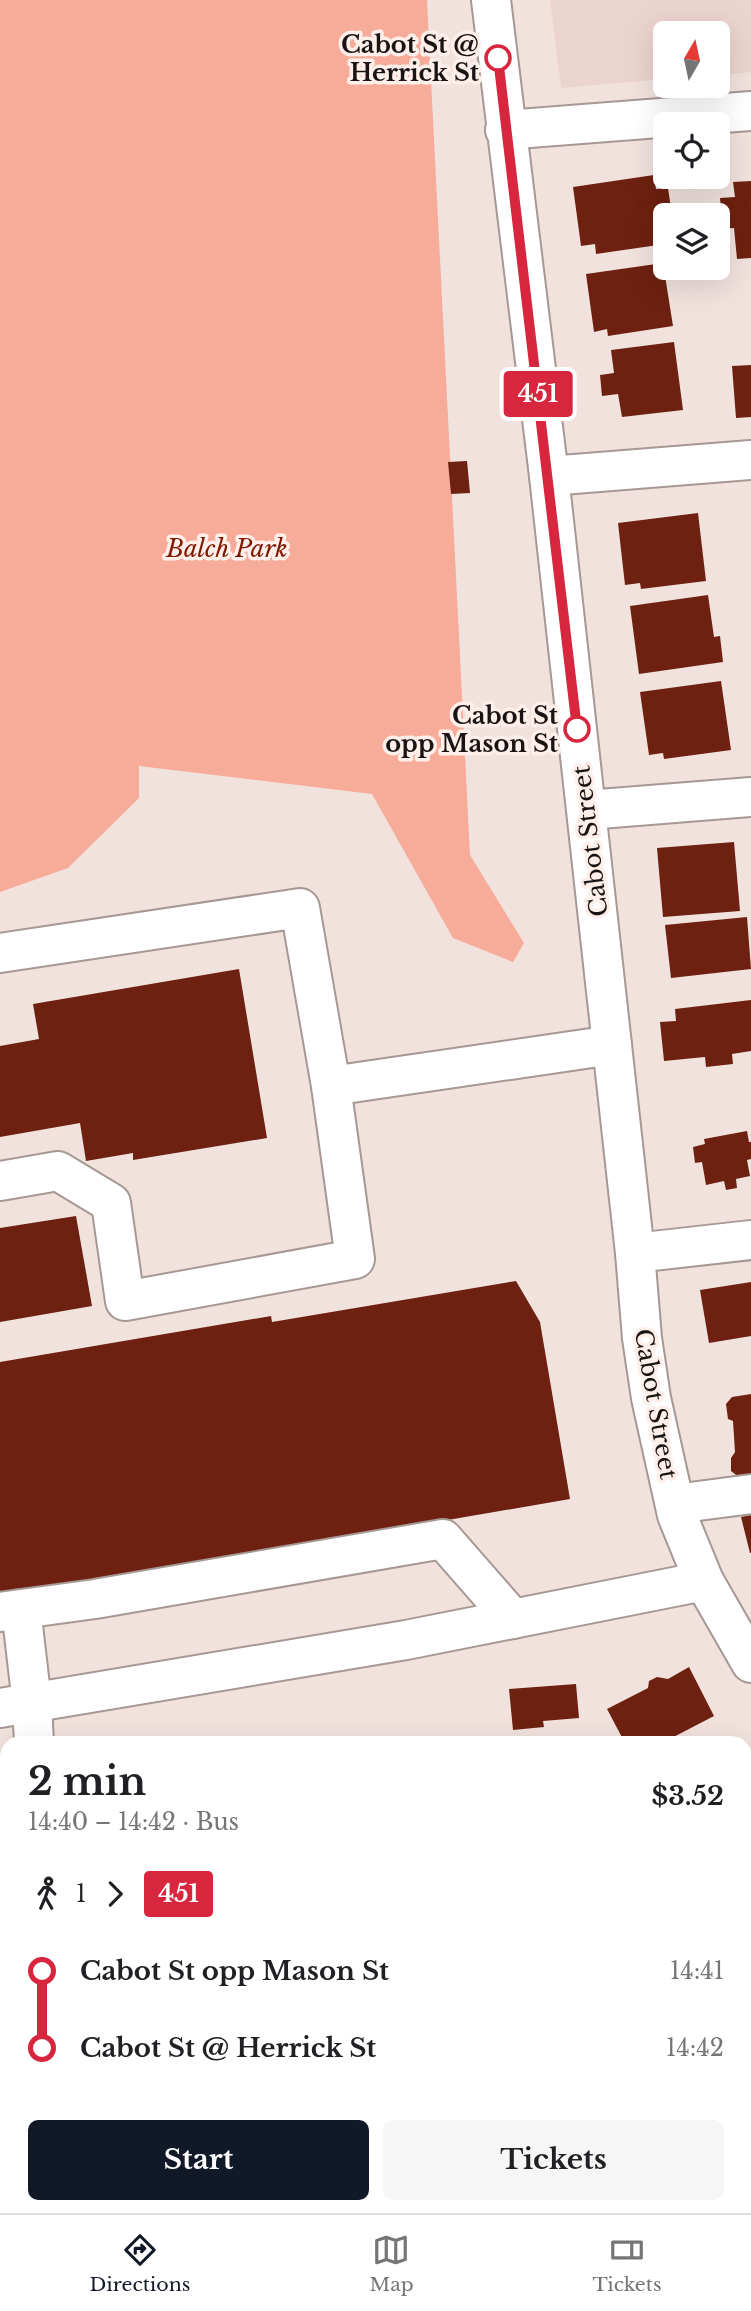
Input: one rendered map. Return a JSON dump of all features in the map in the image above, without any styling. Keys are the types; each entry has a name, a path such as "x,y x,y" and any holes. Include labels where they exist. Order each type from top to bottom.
{"main road":[{"name":"Cabot Street","path":"491,0 587,810 642,1338 675,1503 689,1548 704,1581 749,1656"},
{"path":"505,130 751,111"},
{"path":"548,476 751,460"},
{"path":"587,810 751,797"},
{"path":"0,953 300,908 331,1086 355,1259 125,1301 111,1203 58,1171 0,1181"},
{"path":"331,1086 612,1045"},
{"path":"635,1253 751,1240"},
{"path":"675,1503 751,1494"},
{"path":"31,1736 16,1705 10,1610 95,1599 443,1539 513,1619"},
{"path":"16,1705 406,1640 704,1581"}],"shaded area":[{"path":"550,0 751,0 751,72 730,74 730,21 653,21 653,80 561,88"}],"green space":[{"name":"Balch Park","path":"0,0 427,0 470,855 524,943 513,962 453,938 372,794 139,766 139,798 68,868 0,892"}],"building":[{"path":"653,175 653,189 668,189 670,203 653,203 653,246 596,254 595,244 581,246 573,187"},
{"path":"751,181 751,258 737,259 734,228 730,228 730,203 720,203 720,198 735,197 733,182"},
{"path":"653,264 653,280 666,280 673,326 608,336 607,329 594,332 586,274"},
{"path":"674,342 683,410 622,417 618,394 602,396 600,375 614,373 611,350"},
{"path":"751,365 751,417 736,418 732,366"},
{"path":"467,461 470,493 451,494 448,462"},
{"path":"698,513 706,581 641,589 640,583 625,585 618,523"},
{"path":"708,595 714,637 720,636 723,662 639,674 630,606"},
{"path":"721,681 731,750 664,759 663,753 649,755 640,692"},
{"path":"734,842 740,911 663,917 657,848"},
{"path":"747,917 751,969 671,978 665,925"},
{"path":"239,969 267,1138 133,1160 133,1153 86,1161 80,1123 0,1137 0,1046 39,1039 33,1004"},
{"path":"751,1000 751,1051 732,1054 733,1064 706,1067 705,1057 664,1061 660,1022 676,1021 675,1009"},
{"path":"747,1131 751,1142 751,1159 747,1160 750,1176 736,1179 737,1188 726,1190 724,1181 706,1185 702,1162 695,1163 693,1147 705,1144 704,1139"},
{"path":"76,1216 92,1306 0,1322 0,1228"},
{"path":"516,1281 540,1322 570,1499 0,1597 0,1362 271,1316 272,1322"},
{"path":"751,1282 751,1336 709,1343 700,1290"},
{"path":"751,1394 751,1477 740,1478 731,1471 731,1458 735,1452 733,1421 728,1419 726,1404 732,1397"},
{"path":"751,1515 751,1553 750,1553 741,1517"},
{"path":"689,1667 714,1716 675,1736 621,1736 607,1709 648,1688 649,1681 657,1677 668,1679"},
{"path":"576,1684 579,1718 543,1721 544,1727 513,1730 509,1689"}],"bus line":[{"name":"451","path":"498,58 577,729"}],"place":[{"name":"Cabot St @ Herrick St","path":"498,58"},
{"name":"Cabot St opp Mason St","path":"577,729"}]}
